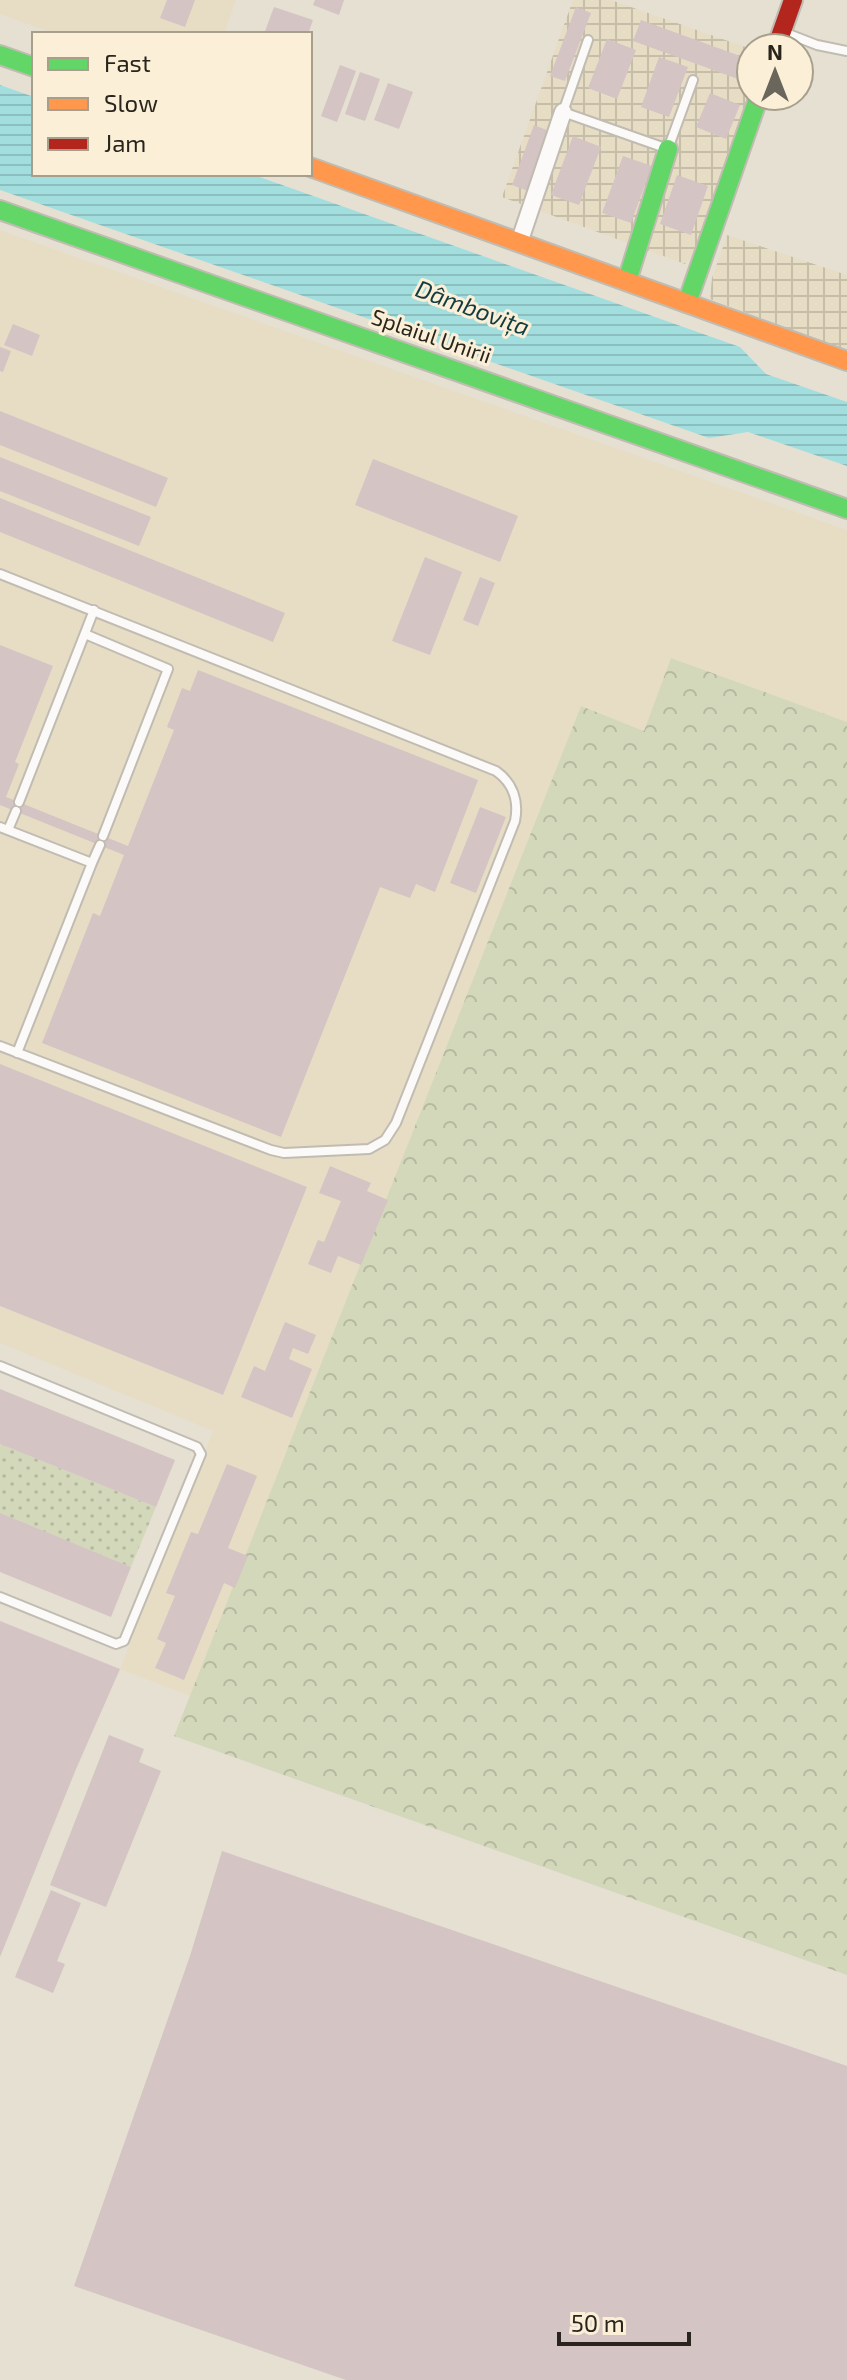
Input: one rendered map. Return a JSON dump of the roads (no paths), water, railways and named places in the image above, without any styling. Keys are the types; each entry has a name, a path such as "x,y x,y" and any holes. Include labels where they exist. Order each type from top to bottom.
{"main road":[{"path":"782,32 793,0"},
{"path":"0,55 32,66"},
{"path":"687,303 753,112"},
{"path":"627,281 668,149"},
{"path":"312,168 847,361"},
{"name":"Splaiul Unirii","path":"0,210 847,509"}],"street":[{"path":"519,243 563,112"}],"lane":[{"path":"588,40 563,112 668,149 693,80"},
{"path":"815,45 847,51"},
{"path":"0,574 496,771 510,786 517,803 517,814 396,1123 385,1140 369,1149 284,1153 271,1150 0,1046"},
{"path":"92,863 4,828 17,806 94,610"},
{"path":"17,1053 168,669 85,634"},
{"path":"0,1366 197,1447 201,1454 124,1641 116,1644 0,1597"}],"water":[{"name":"Dâmbovița","path":"0,85 32,96 32,176 257,176 740,347 766,374 847,402 847,466 748,432 709,438 0,190"}]}
